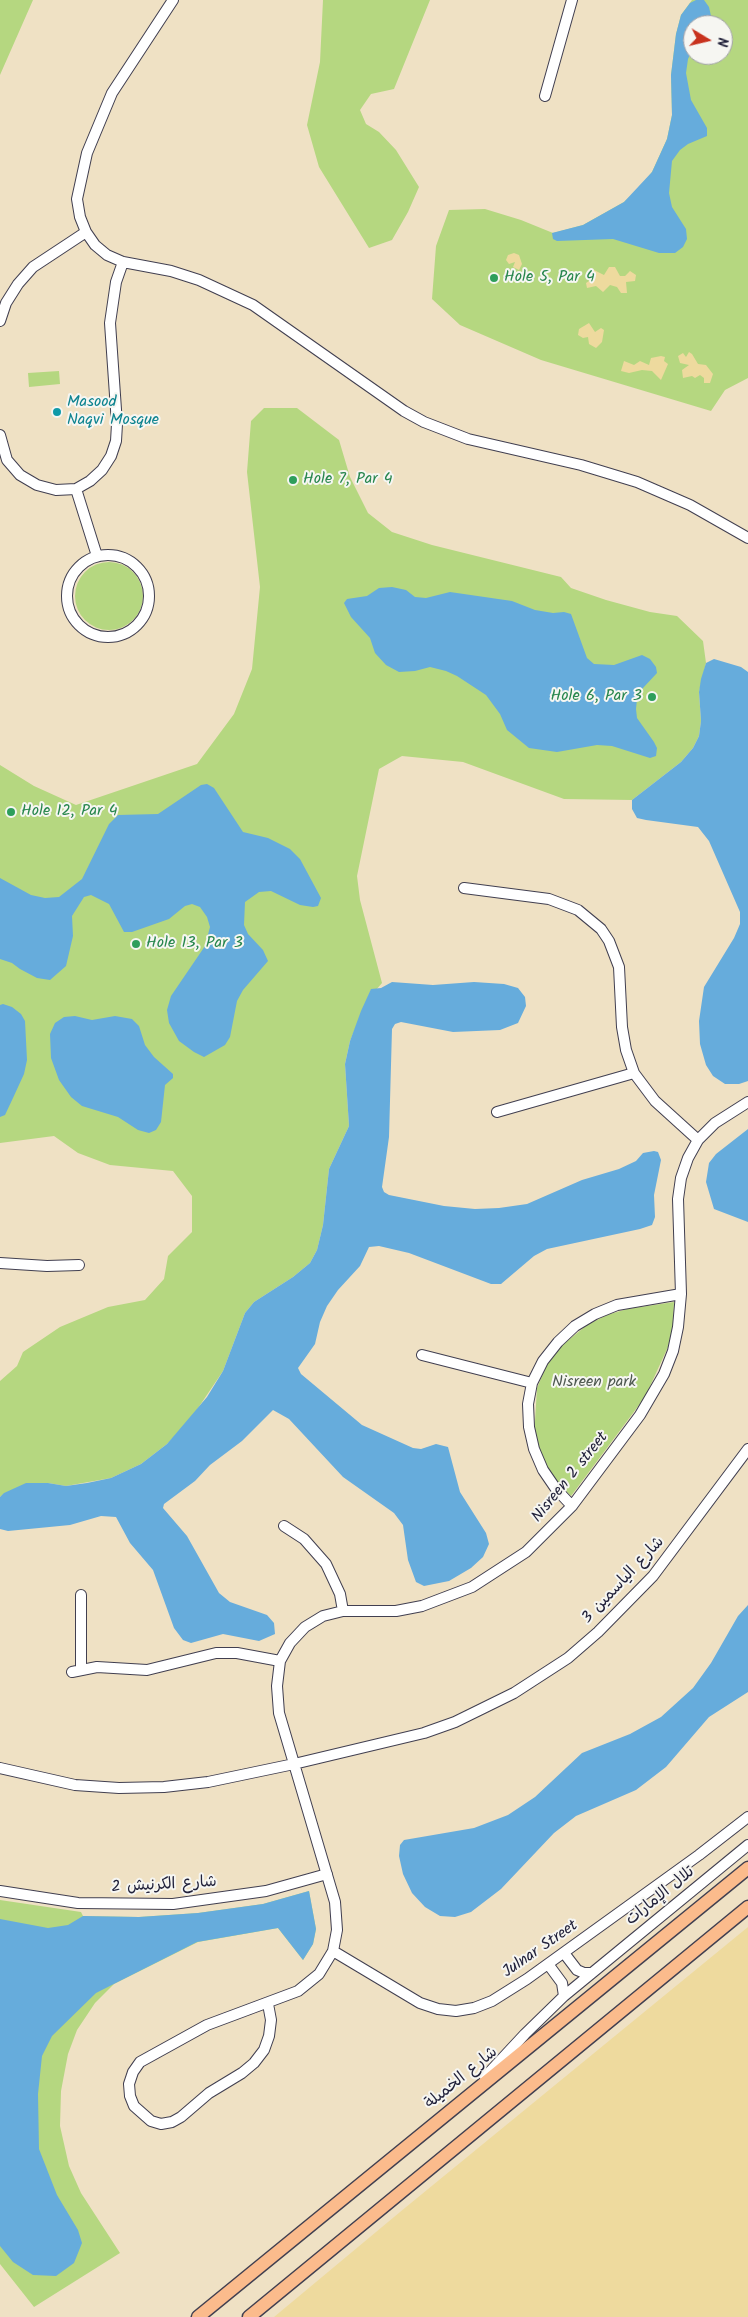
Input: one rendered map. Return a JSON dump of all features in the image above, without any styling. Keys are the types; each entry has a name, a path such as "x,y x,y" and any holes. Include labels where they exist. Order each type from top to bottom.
{"main road":[{"name":"شارع الخميلة","path":"198,2317 748,1868"},
{"path":"249,2317 748,1907"}],"street":[{"path":"173,0 129,64 99,122 87,153 77,199 80,217 86,232 101,250 123,262 171,271 199,280 252,305 390,402 424,422 468,439 581,465 637,482 690,505 748,538"},
{"path":"545,96 557,46 572,0"},
{"path":"0,321 6,303 18,284 33,267 86,232"},
{"path":"0,435 8,460 20,475 37,485 56,490 76,489 90,481 102,470 111,456 116,441 117,424 110,323 114,295 123,262"},
{"path":"76,489 97,556"},
{"path":"97,556 117,556 135,564 144,575 148,587 147,607 137,625 126,632 113,636 100,636 87,631 77,622 70,610 68,597 70,584 75,572 85,562 97,556"},
{"path":"464,888 549,899 578,910 601,929 609,941 619,967 622,1027 626,1050 634,1073 655,1101 698,1140"},
{"path":"497,1112 634,1073"},
{"name":"Nisreen 2 street","path":"333,1951 337,1916 327,1874 279,1713 277,1686 280,1661 290,1643 305,1627 323,1616 343,1611 396,1611 422,1606 472,1587 526,1552 572,1506 640,1415 660,1381 673,1351 678,1327 681,1294 678,1199 681,1178 698,1140 715,1123 748,1102"},
{"path":"0,1263 47,1266 79,1265"},
{"path":"572,1506 551,1483 534,1450 529,1427 528,1404 532,1383 543,1361 558,1342 575,1326 595,1314 617,1305 681,1294"},
{"path":"422,1355 532,1383"},
{"name":"شارع الياسمين 3","path":"0,1768 75,1785 120,1788 208,1782 416,1735 455,1722 514,1694 562,1662 598,1632 653,1576 748,1449"},
{"path":"284,1526 304,1539 326,1564 340,1594 343,1611"},
{"path":"80,1595 76,1670 97,1667 147,1670 216,1653 237,1653 280,1661"},
{"name":"Julnar Street","path":"333,1951 420,2003 438,2009 456,2011 474,2008 492,2001 564,1953 700,1855 748,1816"},
{"name":"تلال الإمارات","path":"477,2088 519,2040 564,1996 748,1845"},
{"name":"شارع الكرنيش 2","path":"0,1891 78,1903 172,1904 266,1891 327,1874"},
{"path":"268,2004 271,2020 270,2036 264,2050 254,2063 242,2073 214,2089 181,2117 172,2122 161,2124 151,2121 134,2106 130,2096 129,2084 133,2072 140,2062 207,2025 286,1997 309,1983 327,1963 333,1951"},
{"path":"564,1953 577,1970 584,1973 592,1973"},
{"path":"548,1964 562,1983 564,1996"}],"green space":[{"path":"0,0 33,0 0,75"},
{"path":"323,0 430,0 394,89 371,94 360,110 366,124 379,132 396,150 419,187 408,212 392,240 369,248 319,167 307,125 320,62"},
{"path":"692,0 748,0 748,378 725,390 711,411 541,360 460,325 432,299 436,246 449,210 485,209 521,220 553,233 583,225 624,202 638,189 652,172 667,139 672,115 671,75 676,34 681,15"},
{"path":"59,371 60,384 29,387 28,373"},
{"path":"264,408 297,408 339,440 350,477 368,513 392,532 432,545 561,577 571,588 606,600 650,612 677,616 703,641 706,663 699,692 701,721 699,736 693,748 681,762 632,800 564,799 463,762 402,756 379,769 357,876 360,900 382,983 376,990 371,990 350,1041 345,1064 349,1126 329,1169 323,1225 317,1250 310,1263 293,1277 254,1302 245,1313 223,1371 190,1420 167,1444 141,1464 111,1478 66,1486 48,1483 5,1493 0,1497 0,1381 17,1366 23,1352 60,1327 108,1307 145,1300 164,1279 168,1256 192,1232 192,1196 173,1171 110,1165 78,1153 54,1136 0,1143 0,765 34,786 76,805 197,764 234,714 252,669 260,587 247,472 251,421"},
{"path":"109,562 122,565 133,572 140,583 143,596 140,609 133,620 122,627 109,630 96,627 85,620 78,609 75,596 78,583 85,572 96,565"},
{"name":"Nisreen park","path":"674,1302 673,1326 668,1347 645,1397 571,1496 554,1479 542,1459 534,1438 537,1388 545,1369 555,1351 587,1325 607,1315 627,1309"},
{"path":"309,1891 316,1929 313,1944 303,1960 278,1928 198,1942 114,1984 95,2003 77,2030 68,2054 61,2091 60,2126 69,2166 81,2193 120,2253 34,2307 0,2264 0,1900 81,1912 83,1916 139,1917 198,1913 263,1904"}],"sand":[{"path":"514,253 519,255 522,264 519,270 513,267 515,262 509,264 506,260 508,255"},
{"path":"609,267 615,267 620,276 625,276 630,271 636,275 635,281 626,282 627,293 621,293 617,287 610,285 603,292 596,286 587,288 586,283 592,279 589,273 592,269 604,275"},
{"path":"589,323 595,332 601,328 604,330 602,342 596,348 589,344 588,337 583,338 578,335 579,329"},
{"path":"689,352 698,364 706,365 713,374 710,383 704,383 704,378 700,375 695,378 692,376 683,378 682,370 689,365 680,363 678,356 683,353 686,357"},
{"path":"665,357 664,361 668,364 661,380 652,371 642,370 629,373 621,371 624,361 634,365 640,361 649,365 651,358"},
{"path":"748,1927 748,2317 274,2317 400,2212"}],"water":[{"path":"696,0 704,0 709,7 711,15 683,15 683,65 687,65 686,73 691,100 707,128 707,136 688,144 680,150 672,161 669,193 672,207 686,229 687,239 683,247 675,253 659,253 613,239 557,241 553,239 552,233 583,225 624,202 652,172 667,139 672,115 671,75 676,34 681,15 690,3"},
{"path":"392,587 406,590 415,597 426,598 450,592 512,601 535,610 553,613 564,612 571,614 587,658 594,664 614,665 642,655 650,659 656,667 657,673 643,688 637,699 636,709 637,718 657,748 656,756 650,758 612,746 597,745 557,752 529,748 507,730 500,714 486,695 457,676 430,667 415,671 399,672 386,665 375,653 370,638 351,617 344,603 347,599 367,596 379,588"},
{"path":"714,659 741,667 748,672 748,1081 739,1084 725,1084 713,1076 706,1065 700,1044 699,1021 704,987 734,938 740,924 740,912 709,841 698,827 637,818 632,809 632,800 681,762 693,748 699,736 701,721 699,692 701,679 706,663"},
{"path":"207,784 214,788 243,832 268,838 290,849 300,859 321,898 318,906 313,907 300,905 271,891 259,892 245,902 244,925 248,934 263,950 268,961 243,990 237,1001 230,1037 225,1045 204,1057 179,1041 169,1023 167,1010 171,996 205,946 210,927 207,917 200,907 192,904 185,906 169,919 132,932 124,932 109,904 91,895 84,897 72,916 73,936 66,966 50,980 37,978 12,963 0,959 0,878 31,895 45,898 59,897 82,879 109,824 118,815 158,814 201,785"},
{"path":"392,982 433,985 474,982 504,984 518,988 525,997 526,1006 518,1023 500,1030 453,1032 401,1022 395,1024 392,1029 389,1137 382,1187 384,1192 389,1195 444,1206 475,1209 527,1204 582,1180 619,1169 636,1161 643,1153 654,1151 658,1152 661,1160 654,1195 655,1217 652,1225 640,1229 547,1249 534,1256 501,1284 491,1284 409,1253 379,1246 369,1247 360,1266 338,1290 327,1306 320,1322 315,1344 298,1368 301,1374 362,1425 413,1448 421,1449 436,1444 448,1447 460,1492 486,1533 489,1544 483,1557 471,1568 449,1581 424,1586 416,1582 408,1560 403,1525 394,1513 343,1477 289,1419 273,1410 242,1441 210,1465 195,1481 164,1504 163,1508 187,1536 219,1593 230,1602 267,1615 274,1623 275,1634 259,1641 223,1634 191,1643 183,1640 174,1628 153,1570 130,1543 116,1517 101,1516 70,1525 8,1531 0,1529 0,1497 4,1493 26,1483 48,1483 66,1486 87,1483 111,1478 141,1464 167,1444 207,1397 223,1371 245,1313 254,1302 293,1277 310,1263 317,1250 323,1225 329,1169 349,1126 345,1064 350,1041 371,989 381,988"},
{"path":"0,1005 12,1007 21,1014 25,1021 27,1060 24,1074 5,1115 0,1117"},
{"path":"75,1016 92,1020 115,1016 132,1019 139,1026 145,1045 154,1057 173,1074 173,1078 165,1085 161,1122 156,1130 149,1133 138,1130 118,1117 82,1106 71,1097 59,1080 51,1058 50,1034 55,1023 64,1017"},
{"path":"748,1129 748,1222 714,1209 706,1182 709,1163 716,1154"},
{"path":"748,1605 748,1692 709,1717 666,1767 636,1790 576,1816 554,1833 501,1889 471,1912 455,1917 440,1916 425,1907 412,1893 403,1874 399,1856 400,1845 404,1840 474,1828 508,1815 535,1797 582,1753 630,1734 661,1717 693,1688 711,1663 738,1616"},
{"path":"309,1891 316,1929 313,1944 303,1960 278,1928 197,1942 96,1993 52,2036 42,2056 38,2094 39,2149 57,2195 78,2230 82,2243 74,2263 56,2276 33,2275 13,2262 0,2246 0,1919 48,1928 68,1925 83,1916 139,1917 198,1913 263,1904"}],"place":[{"name":"Hole 5, Par 4","path":"494,278"},
{"name":"Masood Naqvi Mosque","path":"57,412"},
{"name":"Hole 7, Par 4","path":"293,480"},
{"name":"Hole 6, Par 3","path":"652,697"},
{"name":"Hole 12, Par 4","path":"11,812"},
{"name":"Hole 13, Par 3","path":"136,944"}]}
